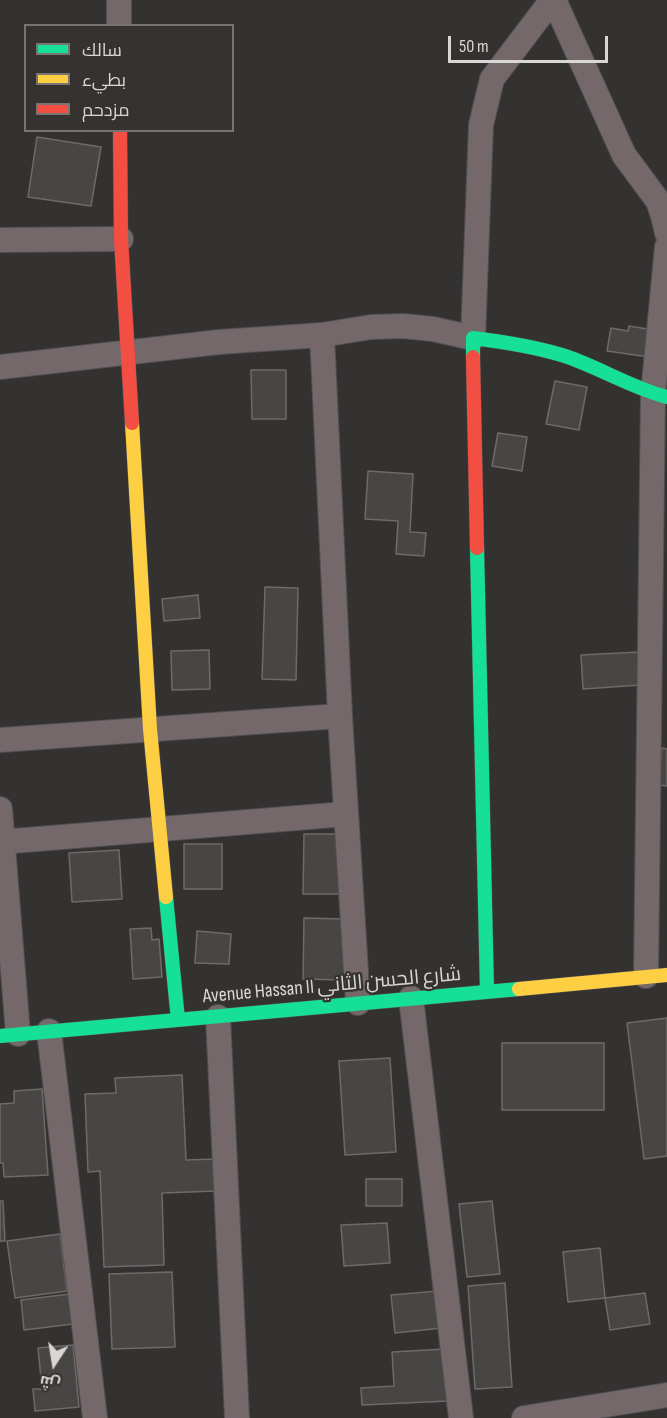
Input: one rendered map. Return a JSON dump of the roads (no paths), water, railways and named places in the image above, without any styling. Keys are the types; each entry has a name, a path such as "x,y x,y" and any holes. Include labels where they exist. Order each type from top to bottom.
{"street":[{"path":"119,0 119,24"},
{"path":"488,991 472,338 481,125 492,79 553,0 624,155 658,201 667,233"},
{"path":"120,132 121,239 150,729 178,1020"},
{"path":"0,240 121,239"},
{"path":"656,976 660,396 667,247"},
{"path":"0,367 219,342 403,326 433,329 547,351 579,361 660,396"},
{"path":"322,334 340,716 358,1003"},
{"path":"0,740 340,716"},
{"path":"0,809 9,1035"},
{"path":"1,842 346,814"},
{"name":"Avenue Hassan II شارع الحسن الثاني","path":"9,1035 656,976"},
{"path":"411,998 461,1418"},
{"path":"218,1017 237,1418"},
{"path":"49,1031 95,1418"},
{"path":"524,1418 667,1395"}]}
